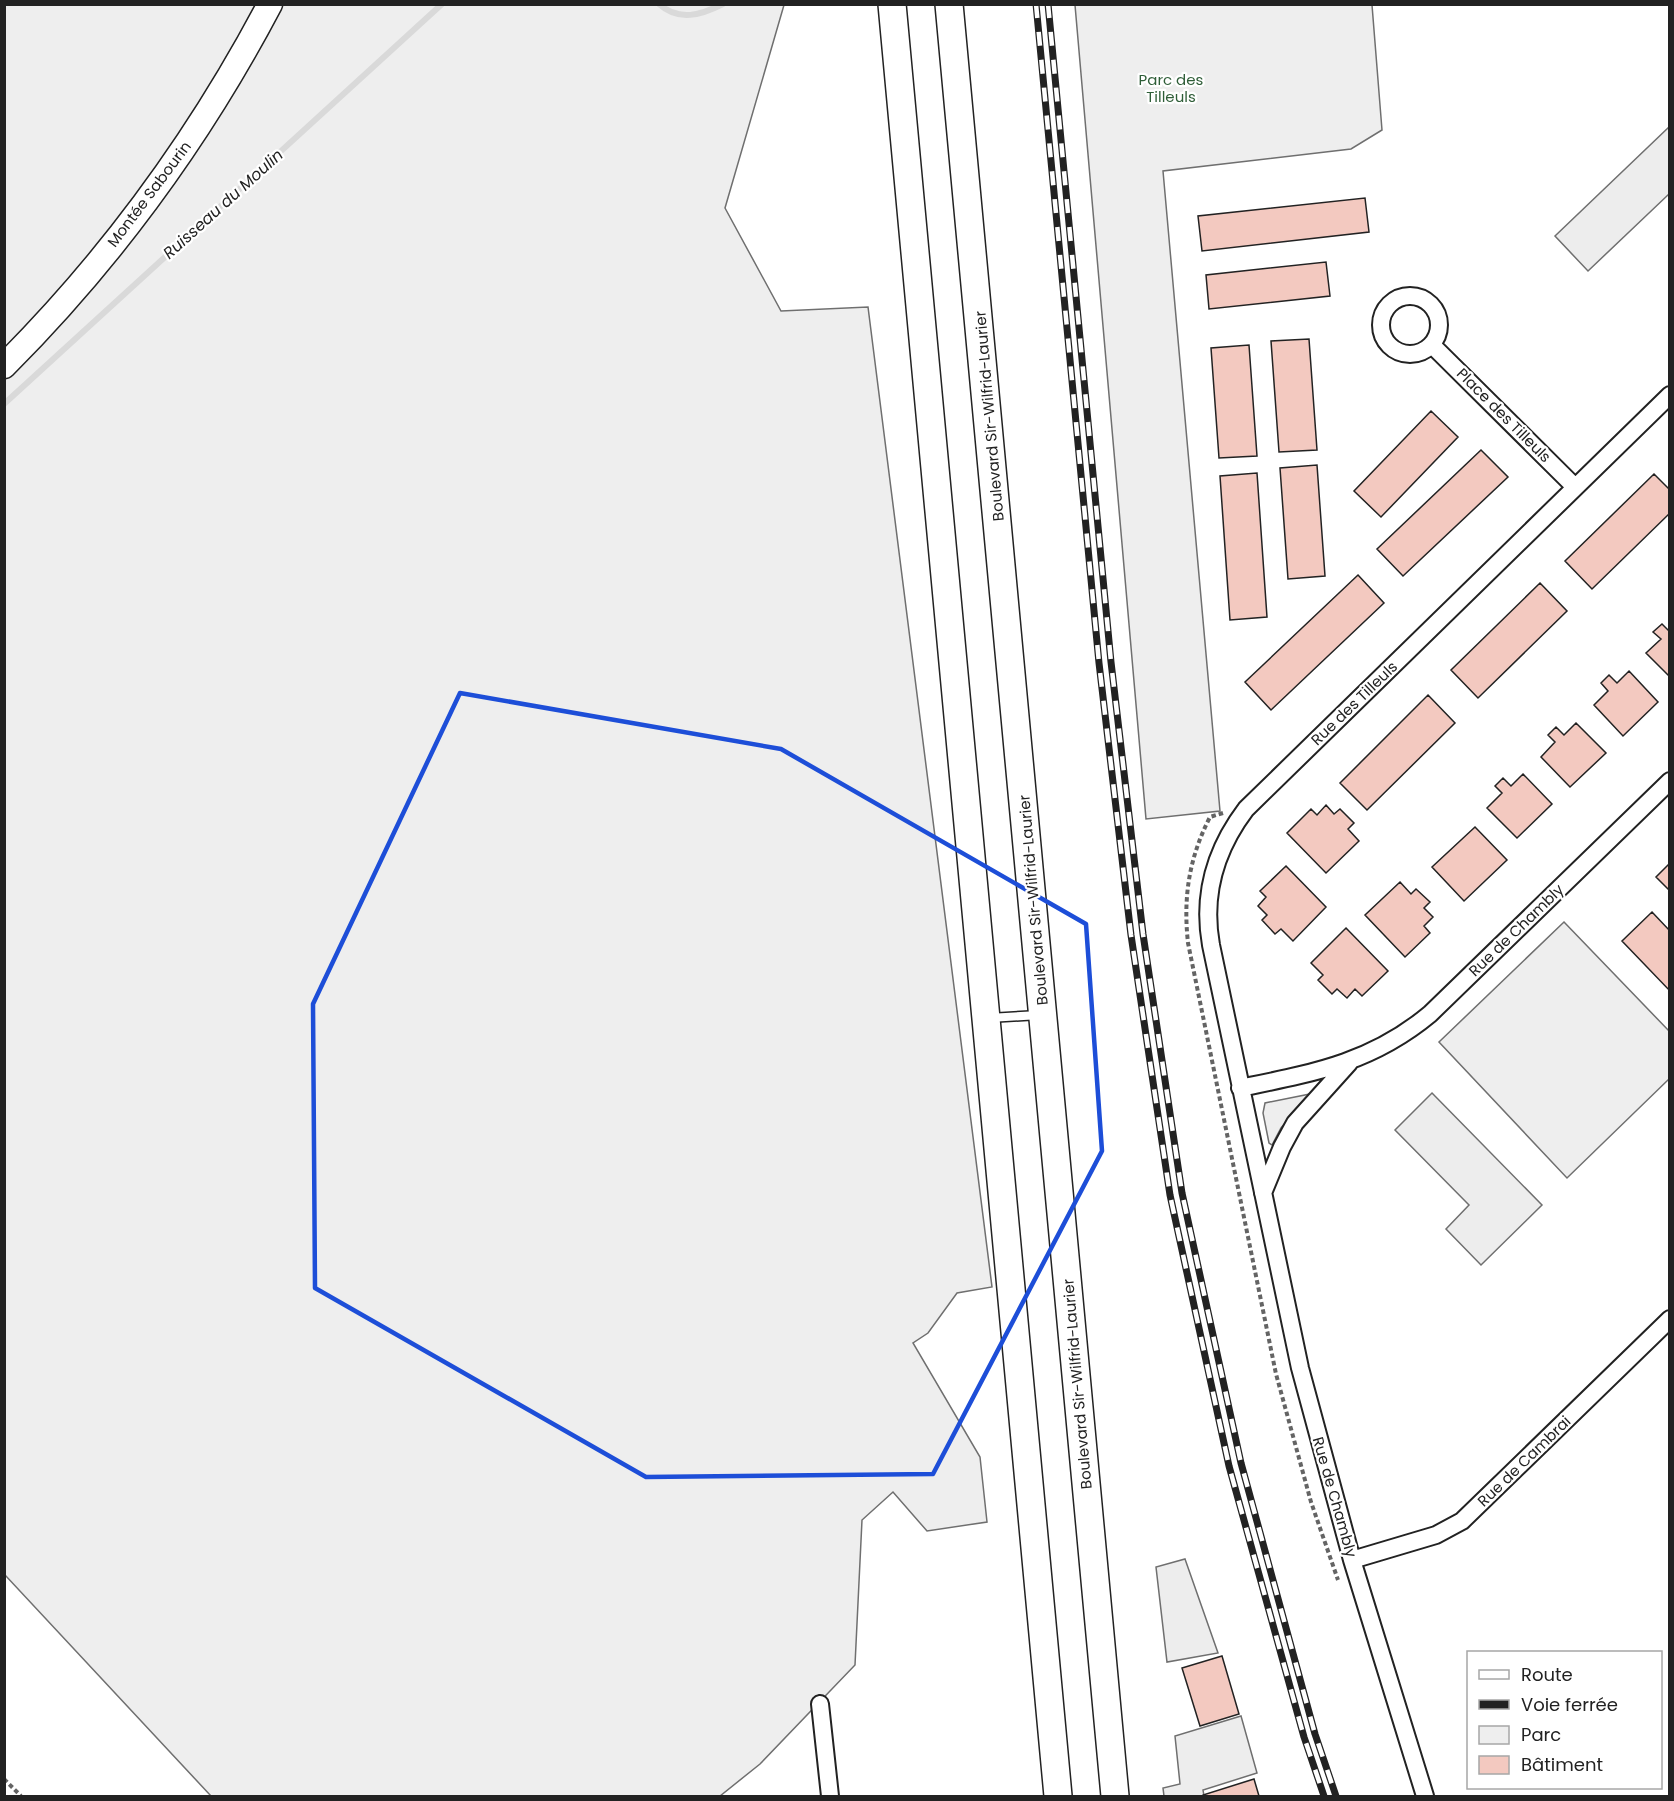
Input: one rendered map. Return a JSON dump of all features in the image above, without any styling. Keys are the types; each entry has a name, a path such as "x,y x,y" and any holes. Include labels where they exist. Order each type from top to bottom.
{"main road":[{"path":"892,4 1058,1797"},
{"name":"Boulevard Sir-Wilfrid-Laurier","path":"950,4 1115,1797"}],"street":[{"name":"Montée Sabourin","path":"4,366 81,283 170,169 236,67 270,4"},
{"name":"Place des Tilleuls","path":"1432,345 1575,487"},
{"name":"Rue des Tilleuls","path":"1240,1088 1208,919 1209,892 1215,867 1231,831 1257,798 1670,395"},
{"name":"Rue de Chambly","path":"1425,1797 1352,1560 1300,1368 1240,1088 1350,1063 1394,1041 1430,1014 1670,781"},
{"name":"Rue de Chambly","path":"1263,1194 1282,1147 1295,1123 1350,1063"},
{"name":"Rue de Cambrai","path":"1352,1560 1436,1534 1462,1521 1670,1319"},
{"path":"820,1704 830,1797"}],"lane":[{"path":"986,1018 1043,1014"}],"path":[{"path":"1211,1062 1219,1061"},
{"path":"4,1779 21,1797"}],"highlighted area":[{"path":"460,693 781,749 1086,924 1102,1151 933,1474 646,1477 315,1288 313,1004"}],"green space":[{"path":"4,5 784,5 725,208 781,311 868,307 992,1287 957,1293 928,1333 913,1343 980,1457 987,1522 927,1531 893,1492 862,1520 855,1665 760,1764 720,1796 211,1796 5,1575"},
{"name":"Parc des Tilleuls","path":"1075,5 1372,5 1382,130 1351,149 1163,171 1220,811 1146,819"},
{"path":"1564,922 1670,1032 1669,1079 1567,1178 1439,1042"},
{"path":"1310,1094 1281,1128 1272,1145 1269,1143 1263,1113 1265,1103"}],"shaded area":[{"path":"1669,127 1669,194 1588,271 1555,236"},
{"path":"1432,1093 1542,1205 1481,1265 1446,1229 1469,1205 1395,1130"},
{"path":"1185,1559 1218,1653 1167,1662 1156,1567"},
{"path":"1241,1716 1257,1773 1203,1790 1204,1796 1164,1796 1163,1788 1180,1784 1175,1736"}],"building":[{"path":"1365,198 1369,232 1202,251 1198,216"},
{"path":"1326,262 1330,296 1209,309 1206,275"},
{"path":"1309,339 1317,450 1279,452 1271,341"},
{"path":"1249,345 1257,456 1219,458 1211,348"},
{"path":"1431,411 1458,437 1381,517 1354,491"},
{"path":"1481,450 1508,477 1403,576 1377,549"},
{"path":"1317,465 1325,576 1288,579 1280,468"},
{"path":"1257,473 1267,617 1230,620 1220,476"},
{"path":"1654,474 1670,490 1670,513 1592,589 1565,561"},
{"path":"1358,575 1384,603 1271,710 1245,682"},
{"path":"1540,583 1567,611 1478,698 1451,670"},
{"path":"1662,624 1670,632 1670,677 1646,653 1661,639 1653,632"},
{"path":"1629,671 1658,702 1623,736 1594,705 1608,691 1601,683 1609,675 1617,683"},
{"path":"1428,695 1455,723 1367,810 1340,783"},
{"path":"1576,723 1606,753 1570,787 1541,757 1555,742 1548,735 1556,727 1564,735"},
{"path":"1523,774 1552,804 1517,838 1487,808 1502,793 1495,786 1503,778 1511,786"},
{"path":"1326,805 1334,814 1340,809 1354,823 1348,829 1359,841 1326,873 1287,833 1311,809 1317,815"},
{"path":"1475,827 1507,860 1464,901 1432,867"},
{"path":"1670,863 1670,891 1656,877"},
{"path":"1286,866 1326,907 1293,941 1281,929 1275,934 1262,920 1267,915 1258,906 1266,897 1260,891"},
{"path":"1400,882 1411,894 1416,889 1430,902 1424,908 1433,917 1424,926 1430,933 1405,957 1365,915"},
{"path":"1652,912 1670,931 1670,991 1622,941"},
{"path":"1346,928 1388,971 1362,996 1355,989 1347,998 1337,989 1332,994 1318,980 1323,975 1311,963"},
{"path":"1222,1656 1239,1714 1200,1726 1182,1668"},
{"path":"1254,1779 1259,1796 1203,1796 1203,1795"}],"waterway":[{"name":"Ruisseau du Moulin","path":"4,404 442,4"},
{"name":"Ruisseau du Moulin","path":"659,4 667,10 682,15 698,14 723,4"}],"railway":[{"path":"1036,4 1099,663 1131,935 1170,1195 1229,1466 1304,1737 1324,1796"},
{"path":"1048,4 1111,662 1143,934 1182,1193 1241,1463 1315,1734 1336,1796"}]}
